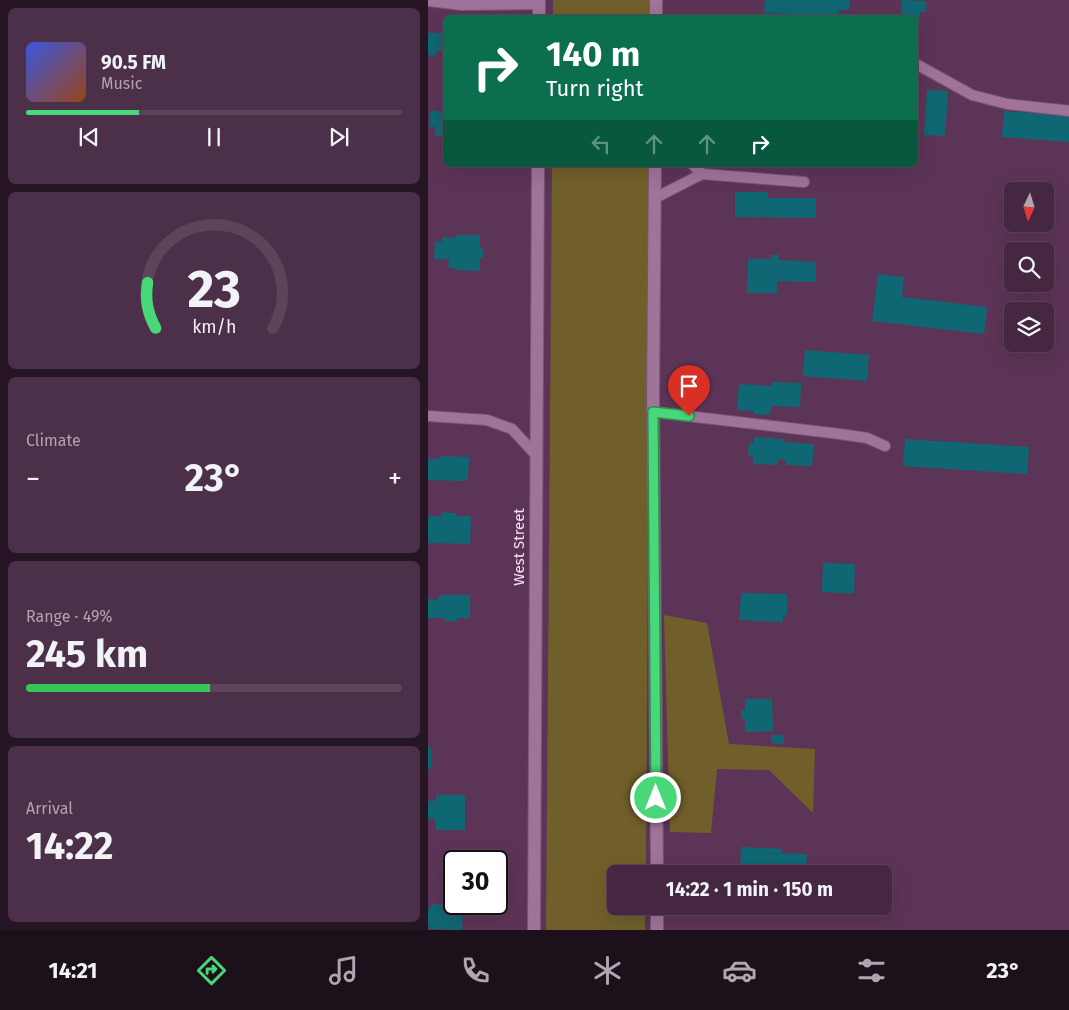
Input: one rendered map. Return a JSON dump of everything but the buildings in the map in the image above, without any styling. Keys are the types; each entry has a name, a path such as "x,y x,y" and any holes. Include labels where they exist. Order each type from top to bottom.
{"street":[{"path":"656,0 656,15"},
{"path":"539,2 539,15"},
{"name":"West Street","path":"534,930 538,167"},
{"path":"655,167 653,412 657,865"},
{"path":"657,915 657,930"}],"lane":[{"path":"428,1 462,5 539,2"},
{"path":"918,65 972,95 1007,104 1070,111"},
{"path":"695,167 702,174"},
{"path":"655,198 702,174 804,182"},
{"path":"653,412 840,434 867,438 885,446"},
{"path":"428,416 487,420 512,429 536,455"}],"shaded area":[{"path":"553,0 651,0 651,15 553,15"},
{"path":"552,167 650,167 646,865 607,865 607,915 645,915 645,930 546,930"},
{"path":"664,615 707,623 729,744 815,749 813,813 769,770 717,769 711,833 670,832"}],"route":[{"path":"656,798 653,412 689,416"}]}
